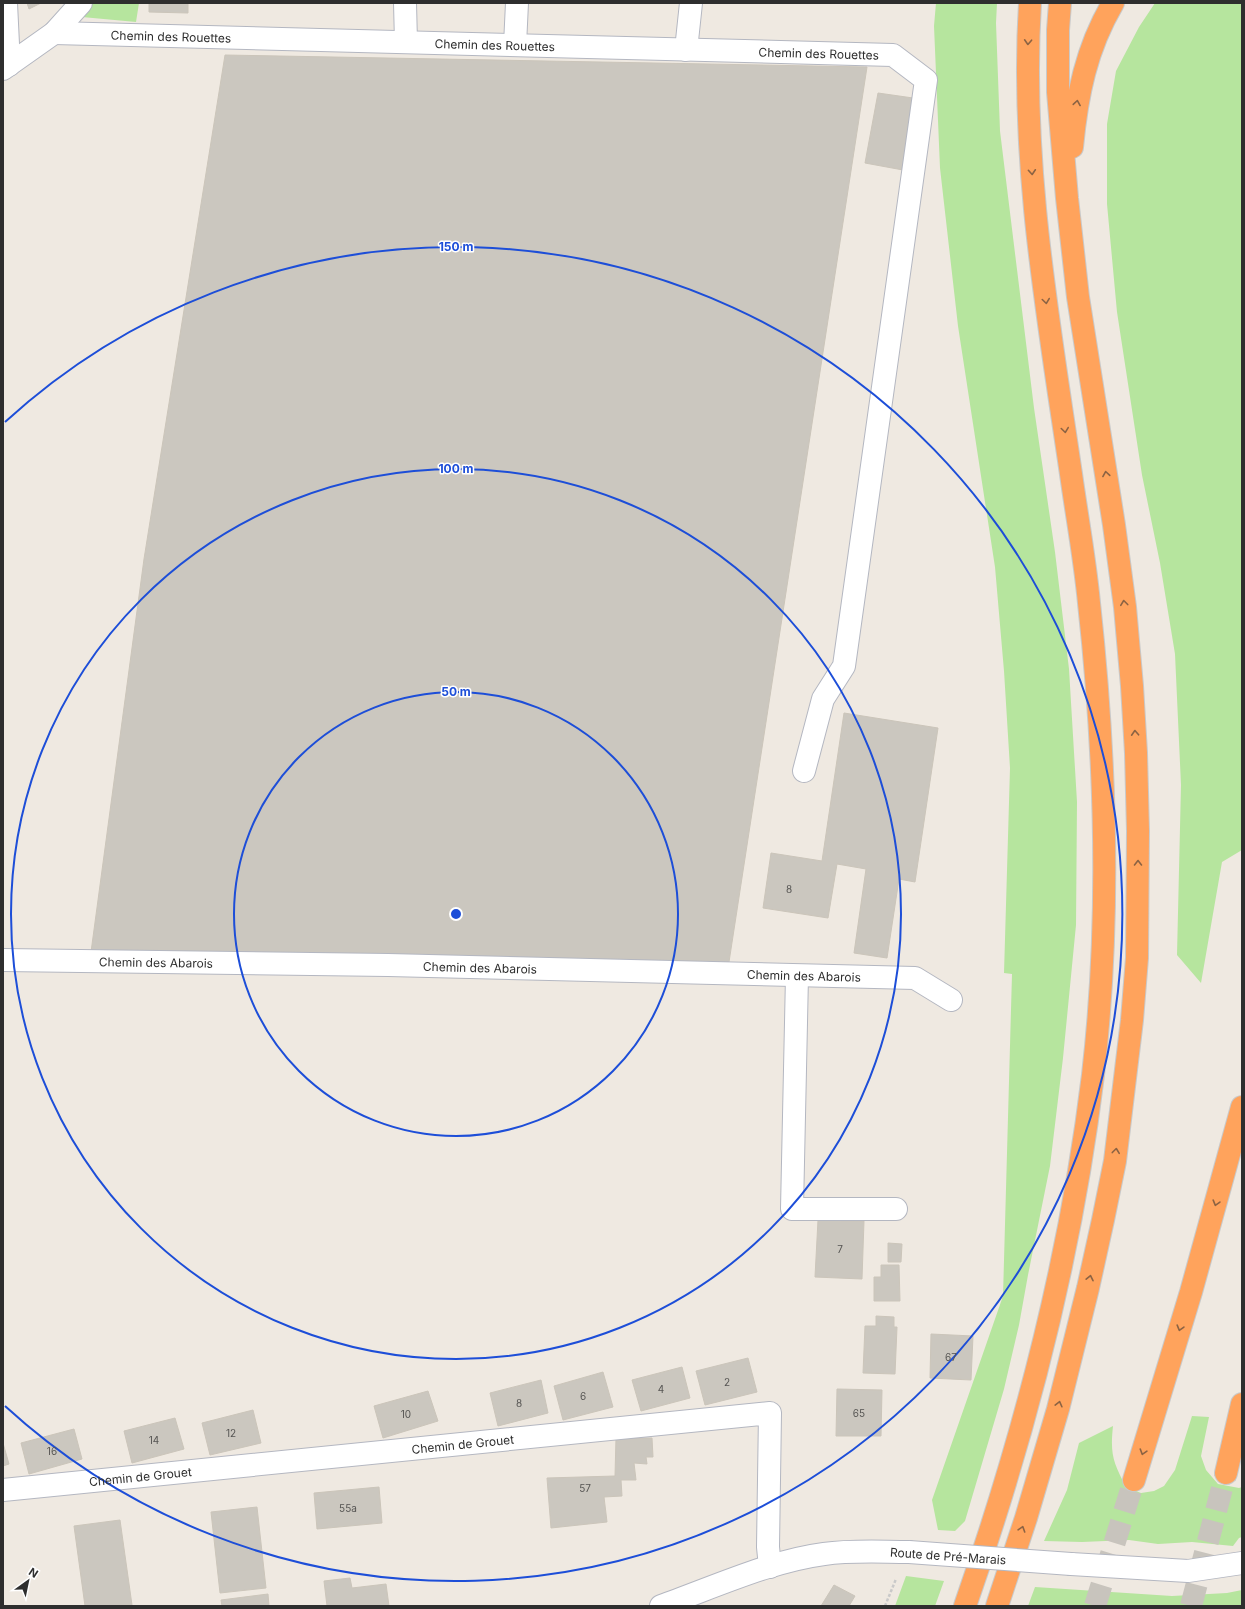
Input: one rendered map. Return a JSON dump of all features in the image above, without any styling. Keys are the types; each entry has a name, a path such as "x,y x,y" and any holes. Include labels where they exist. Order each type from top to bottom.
{"highway":[{"path":"965,1606 1009,1469 1029,1399 1048,1325 1066,1241 1082,1155 1093,1073 1102,949 1104,849 1100,730 1096,672 1089,597 1045,297 1033,194 1027,95 1027,50 1030,3"},
{"path":"997,1606 1026,1518 1058,1409 1100,1235 1115,1162 1132,1020 1137,958 1138,831 1136,753 1131,678 1114,525 1078,297 1058,92 1058,30 1060,3"},
{"path":"1068,198 1075,120 1081,84 1094,38 1113,3"},
{"path":"1134,1480 1191,1292 1242,1107"},
{"path":"1226,1473 1242,1404"}],"street":[{"path":"6,3 6,67"},
{"path":"6,67 54,32 81,3"},
{"path":"405,3 406,42"},
{"path":"515,45 516,3"},
{"path":"686,50 691,3"},
{"name":"Chemin des Rouettes","path":"54,32 893,55 926,80 844,666 823,699 804,771"},
{"name":"Chemin des Abarois","path":"3,960 388,965 915,978 951,1000"},
{"path":"797,976 792,1210 896,1209"},
{"name":"Chemin de Grouet","path":"3,1490 770,1413 768,1547 770,1567"},
{"name":"Route de Pré-Marais","path":"661,1606 770,1567 823,1554 909,1552 1188,1571 1242,1563"}],"green space":[{"path":"93,3 139,3 136,22 82,17"},
{"path":"936,3 997,3 996,23 1000,131 1034,408 1055,552 1069,669 1077,802 1076,925 1063,1058 1050,1166 1019,1325 1004,1389 965,1521 955,1531 938,1530 932,1500 1003,1296 1012,974 1004,973 1010,768 1004,671 995,567 958,326 940,168 934,26"},
{"path":"1155,3 1242,3 1242,850 1222,862 1201,983 1177,955 1181,785 1175,654 1160,563 1142,475 1117,312 1107,204 1107,124 1116,71 1139,27"},
{"path":"1192,1416 1209,1417 1201,1456 1206,1470 1218,1484 1239,1488 1242,1487 1242,1537 1239,1538 1233,1546 1192,1542 1158,1544 1129,1540 1082,1542 1044,1541 1067,1490 1079,1443 1113,1426 1112,1451 1115,1464 1126,1487 1141,1493 1154,1491 1164,1486 1175,1470"},
{"path":"906,1576 944,1581 935,1606 895,1606"},
{"path":"1035,1587 1172,1596 1227,1593 1242,1590 1242,1606 1028,1606"}],"building":[{"path":"27,3 41,3 29,9"},
{"path":"149,3 188,3 188,13 149,12"},
{"path":"225,55 867,67 729,962 91,952 144,559"},
{"path":"878,93 913,98 903,170 865,163"},
{"path":"844,713 938,728 915,882 899,879 887,958 854,953 866,869 837,864 828,918 763,908 771,853 822,861"},
{"path":"818,1220 864,1221 862,1279 815,1277"},
{"path":"888,1243 902,1244 901,1262 888,1262"},
{"path":"881,1265 899,1265 900,1301 874,1301 874,1277 881,1277"},
{"path":"876,1316 894,1317 894,1327 897,1327 895,1374 863,1373 865,1326 876,1326"},
{"path":"931,1334 973,1336 971,1380 930,1378"},
{"path":"748,1358 757,1392 705,1405 696,1371"},
{"path":"682,1367 690,1398 641,1411 632,1380"},
{"path":"603,1372 613,1407 563,1420 554,1386"},
{"path":"541,1380 548,1413 498,1426 490,1393"},
{"path":"837,1389 882,1390 881,1436 836,1436"},
{"path":"428,1391 438,1421 383,1438 374,1406"},
{"path":"253,1410 261,1443 210,1455 202,1423"},
{"path":"175,1418 184,1449 132,1463 124,1431"},
{"path":"74,1429 82,1459 29,1474 21,1443"},
{"path":"616,1438 652,1438 653,1457 646,1457 647,1464 634,1463 636,1480 621,1480 622,1496 604,1497 607,1522 551,1528 547,1478 615,1476"},
{"path":"3,1443 9,1464 3,1466"},
{"path":"379,1487 382,1523 317,1529 314,1493"},
{"path":"257,1507 266,1588 220,1593 211,1512"},
{"path":"120,1520 132,1605 85,1606 74,1526"},
{"path":"350,1578 352,1588 386,1584 389,1606 327,1606 324,1581"},
{"path":"834,1585 855,1596 849,1606 821,1606"},
{"path":"268,1594 269,1606 222,1606 221,1600"}],"tunnel":[{"path":"1191,1606 1226,1473"},
{"path":"1095,1606 1134,1480"}]}
